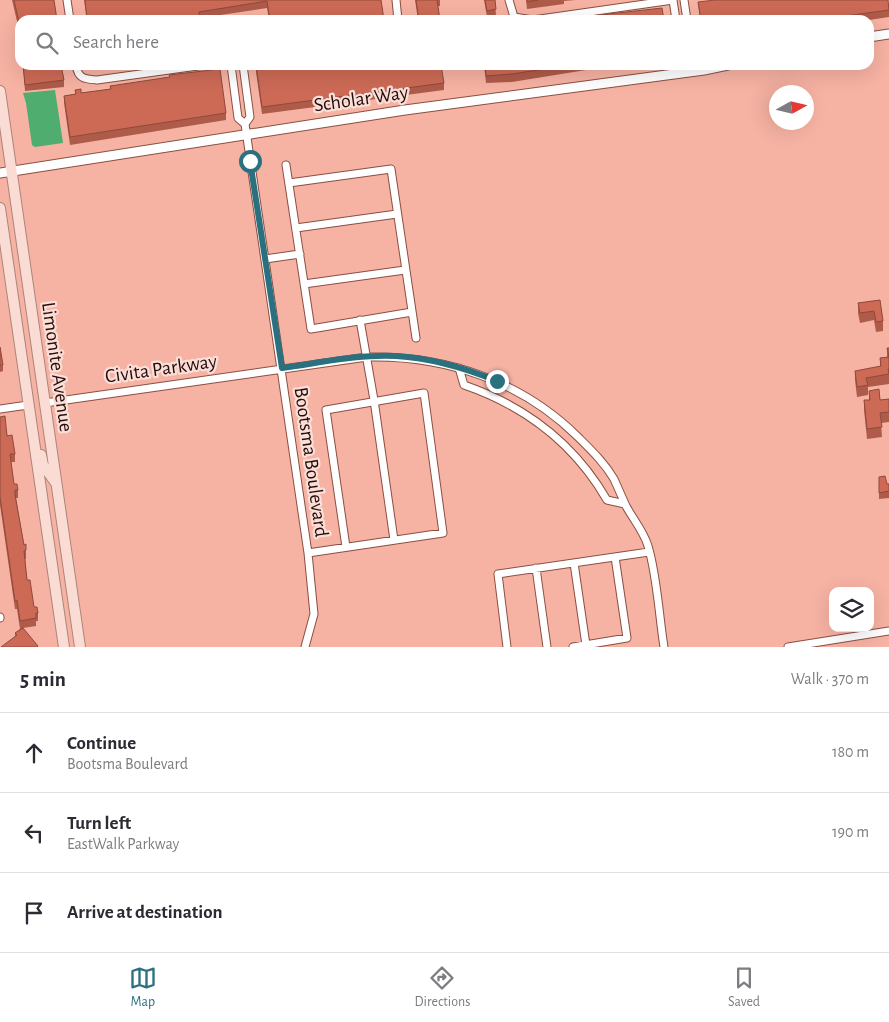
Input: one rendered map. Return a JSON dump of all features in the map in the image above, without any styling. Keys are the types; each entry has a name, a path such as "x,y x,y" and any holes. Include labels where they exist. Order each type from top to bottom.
{"main road":[{"name":"Limonite Avenue","path":"0,91 5,172 44,403 80,647"},
{"name":"Limonite Avenue","path":"0,208 64,647"},
{"path":"28,405 34,409 43,466 56,484"}],"street":[{"path":"67,0 69,15"},
{"path":"396,0 398,15"},
{"path":"509,0 512,15"},
{"path":"568,15 673,0 675,15"},
{"path":"684,0 686,15"},
{"path":"874,36 889,34"},
{"path":"77,70 77,74 82,78 97,80 170,70"},
{"path":"232,70 238,118 245,124 250,117 244,70"},
{"name":"Scholar Way","path":"5,172 676,70"},
{"name":"Bootsma Boulevard","path":"245,124 308,553 314,614 305,647"},
{"path":"286,165 310,329 412,312"},
{"path":"289,183 391,169 416,338"},
{"path":"296,228 397,214"},
{"path":"265,260 300,254"},
{"path":"304,284 405,270"},
{"path":"360,320 374,400 394,540"},
{"name":"Civita Parkway","path":"44,403 367,357 396,356 430,361 459,368 497,381 527,396 565,424 594,452 613,478 649,552 664,647"},
{"path":"459,368 464,385 504,400 553,433 577,456 594,477 607,500 625,504"},
{"path":"308,553 443,534 424,393 374,400 326,410 346,547"},
{"path":"0,409 28,405"},
{"path":"507,647 498,574 649,552"},
{"path":"573,647 626,638 615,557"},
{"path":"574,563 586,645"},
{"path":"536,568 547,647"},
{"path":"788,647 889,631"}],"shaded area":[{"path":"55,90 63,143 35,147 32,145 23,93"}],"building":[{"path":"14,0 54,0 56,15 17,15"},
{"path":"85,0 381,0 383,15 269,15 267,1 199,12 199,15 86,15"},
{"path":"416,0 437,0 439,15 418,15"},
{"path":"485,0 495,0 496,9 487,11"},
{"path":"715,0 888,0 889,10 853,15 700,15 698,2"},
{"path":"662,8 663,15 600,15"},
{"path":"24,70 62,70 64,80 25,85"},
{"path":"220,70 226,113 70,137 64,96 76,94 75,90 81,89 81,93 111,89 110,86 170,77 169,75"},
{"path":"257,70 442,70 444,83 262,107"},
{"path":"485,70 538,70 512,74 486,76"},
{"path":"880,300 883,321 876,322 874,311 860,313 858,303"},
{"path":"0,347 3,365 0,365"},
{"path":"889,357 889,374 866,378 868,385 857,387 855,371 881,366 880,358"},
{"path":"879,389 880,400 889,399 889,412 880,413 882,427 867,429 864,400 870,400 869,391"},
{"path":"5,416 7,436 12,435 15,454 10,454 14,484 17,484 18,490 15,490 15,495 24,545 26,544 26,550 24,551 27,580 30,580 34,607 37,607 38,613 36,613 36,618 20,621 17,600 15,601 0,497 0,417"},
{"path":"885,476 887,484 889,484 889,491 879,493 879,477"},
{"path":"23,628 37,647 1,647 17,635 15,633"}],"route":[{"path":"250,161 282,368 367,357 396,356 430,361 473,372 497,381"}]}
